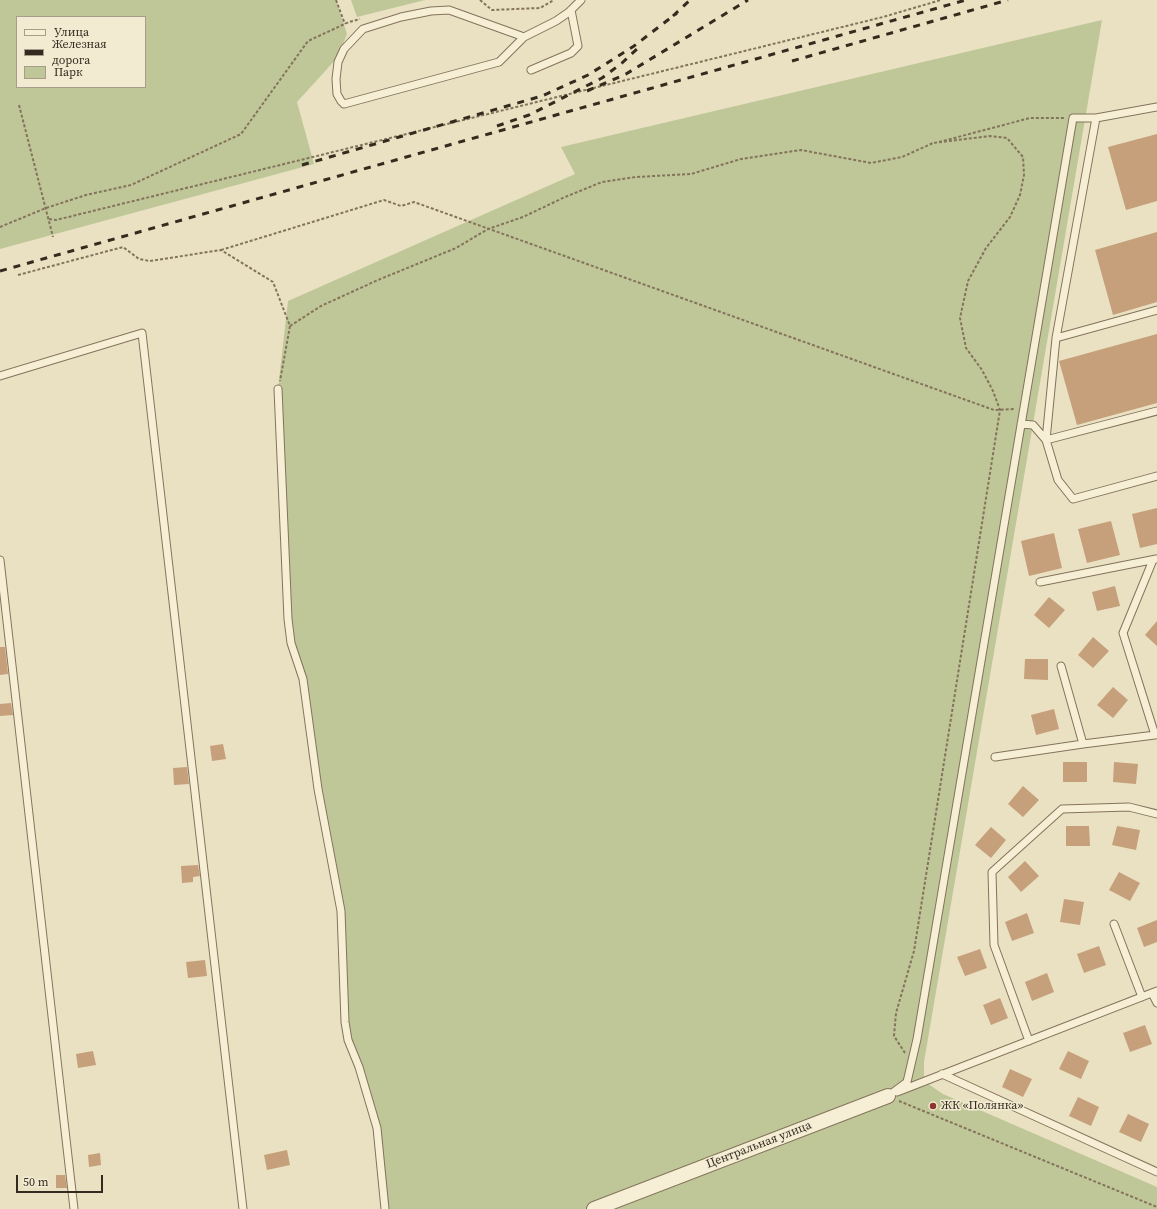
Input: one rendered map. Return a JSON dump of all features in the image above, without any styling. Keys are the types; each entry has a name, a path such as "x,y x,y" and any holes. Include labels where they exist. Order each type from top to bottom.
{"street":[{"name":"Центральная улица","path":"594,1209 888,1096"}],"lane":[{"path":"524,37 449,10 431,11 401,17 363,29 344,49 338,62 336,79 337,94 344,104 499,62 524,37 556,21 571,10 581,0"},
{"path":"532,70 571,53 578,46 571,10"},
{"path":"888,1096 907,1082 920,1023 1073,118 1096,118 1157,107"},
{"path":"1096,118 1056,338 1046,440 1058,480 1073,499 1157,476"},
{"path":"1056,338 1157,310"},
{"path":"0,376 142,333 243,1209"},
{"path":"278,389 288,619 291,643 302,679 318,789 341,911 344,1022 348,1040 359,1067 377,1128 385,1209"},
{"path":"1046,440 1157,411"},
{"path":"1021,424 1033,425 1046,440"},
{"path":"1040,582 1155,559"},
{"path":"995,757 1156,734 1123,633 1155,559"},
{"path":"0,560 74,1209"},
{"path":"1061,666 1082,744"},
{"path":"1029,1040 994,945 992,872 1062,809 1129,807 1157,814"},
{"path":"1114,924 1142,997"},
{"path":"1155,992 1157,1004"},
{"name":"Центральная улица","path":"888,1096 1155,992"},
{"path":"942,1074 1157,1172"}],"path":[{"path":"336,0 345,24"},
{"path":"480,0 492,10 540,8 554,0"},
{"path":"49,219 56,220 884,17 941,0"},
{"path":"0,227 46,208 86,195 131,185 241,134 308,41 345,24 364,18"},
{"path":"19,106 53,237"},
{"path":"290,326 322,306 378,280 456,248 488,229 523,217 565,197 602,182 636,177 691,174 741,160 801,150 871,163 902,157 933,143 1030,118 1073,118"},
{"path":"912,1064 894,1036 896,1013 914,951 1000,410 993,391 982,370 966,348 960,318 968,281 986,248 1010,217 1020,195 1024,175 1023,157 1007,138 990,136 933,143"},
{"path":"18,276 124,247 138,259 150,261 221,250 384,200 400,206 414,202 994,410 1016,409 1021,424"},
{"path":"221,250 274,282 290,326 278,389"},
{"path":"888,1096 1157,1207"}],"green space":[{"path":"0,0 336,0 347,34 338,57 297,102 314,164 0,249"},
{"path":"351,0 425,0 357,17"},
{"path":"1102,20 924,1062 924,1081 943,1094 1157,1187 1157,1209 385,1209 377,1128 348,1040 341,911 303,679 291,643 278,389 288,301 575,174 561,147"}],"building":[{"path":"1157,134 1157,201 1126,210 1108,147"},
{"path":"1157,232 1157,302 1113,315 1095,250"},
{"path":"1157,334 1157,403 1077,425 1059,361"},
{"path":"1157,508 1157,544 1140,548 1132,514"},
{"path":"1111,521 1120,555 1087,563 1078,529"},
{"path":"1054,533 1062,568 1029,576 1021,541"},
{"path":"1115,586 1120,606 1097,611 1092,592"},
{"path":"1049,597 1065,610 1049,628 1034,615"},
{"path":"1157,621 1157,646 1145,635"},
{"path":"1093,637 1109,651 1093,668 1078,655"},
{"path":"0,647 5,647 8,674 0,675"},
{"path":"1025,659 1048,659 1048,680 1024,679"},
{"path":"1113,687 1128,700 1113,718 1097,705"},
{"path":"11,703 13,715 0,716 0,704"},
{"path":"1054,709 1059,729 1036,735 1031,715"},
{"path":"223,744 226,759 212,761 210,746"},
{"path":"1063,762 1087,762 1087,782 1063,782"},
{"path":"1114,762 1138,764 1136,784 1113,782"},
{"path":"187,767 189,784 174,785 173,768"},
{"path":"1023,786 1039,800 1023,817 1008,804"},
{"path":"1066,826 1089,826 1090,846 1066,846"},
{"path":"1117,826 1140,830 1136,850 1112,845"},
{"path":"991,827 1006,840 991,858 975,845"},
{"path":"1025,861 1039,876 1021,892 1008,877"},
{"path":"198,865 200,876 193,877 193,882 182,883 181,866"},
{"path":"1119,872 1140,883 1130,901 1109,890"},
{"path":"1064,899 1084,902 1080,925 1060,922"},
{"path":"1027,913 1034,933 1012,941 1005,922"},
{"path":"1157,920 1157,942 1144,947 1137,928"},
{"path":"1099,946 1106,965 1084,973 1077,954"},
{"path":"980,949 987,968 965,976 957,957"},
{"path":"205,960 207,976 188,978 186,962"},
{"path":"1047,973 1054,992 1032,1001 1025,982"},
{"path":"1000,998 1008,1018 991,1025 983,1005"},
{"path":"1145,1025 1152,1044 1130,1052 1123,1033"},
{"path":"93,1051 96,1065 78,1068 76,1054"},
{"path":"1068,1051 1089,1061 1081,1079 1059,1069"},
{"path":"1010,1069 1032,1079 1023,1097 1002,1087"},
{"path":"1078,1097 1099,1107 1091,1126 1069,1116"},
{"path":"1128,1114 1149,1124 1141,1142 1119,1132"},
{"path":"287,1150 290,1165 267,1170 264,1155"},
{"path":"100,1153 101,1165 89,1167 88,1155"},
{"path":"56,1175 65,1175 67,1188 56,1188"}],"railway":[{"path":"673,16 690,0"},
{"path":"587,91 626,74 748,0"},
{"path":"0,271 966,0"},
{"path":"792,61 1008,0"},
{"path":"302,165 542,96 588,75 634,46 677,13"},
{"path":"497,126 529,115 602,78 622,63 639,47"}],"place":[{"name":"ЖК «Полянка»","path":"933,1106"}]}
